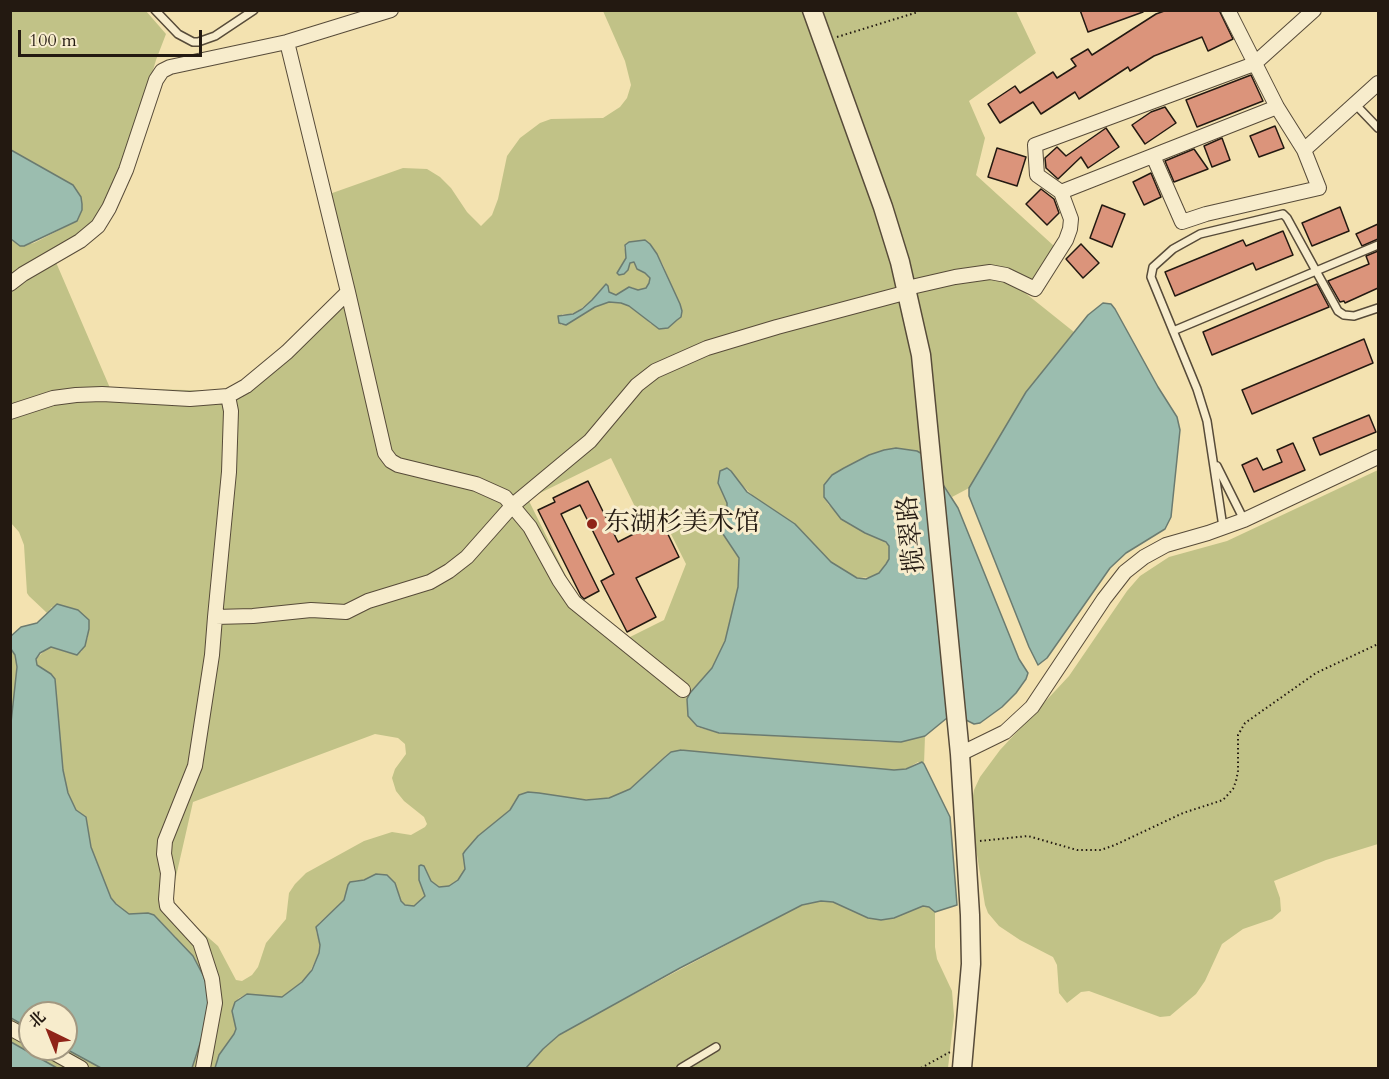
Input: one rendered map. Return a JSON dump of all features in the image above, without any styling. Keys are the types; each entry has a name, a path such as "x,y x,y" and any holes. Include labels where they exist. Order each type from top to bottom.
{"street":[{"path":"10,284 80,241 98,226 126,170 159,73 170,67 287,42 391,10"},
{"name":"揽翠路","path":"812,10 883,207 907,290 921,355 960,745 966,845 971,964 962,1068"},
{"path":"1153,156 1182,222 1206,214 1319,188 1304,150 1277,107 1227,10"},
{"path":"215,617 311,610 346,612 368,601 430,582 459,564 513,505 578,453 637,385 655,371 707,348 955,277 990,272 1006,275 1035,289 1066,240 1071,219 1061,192 1037,175 1035,145 1254,64 1314,10"},
{"path":"287,42 348,292 382,445 388,457 398,465 493,491 505,497 530,527 559,580 574,602 683,690"},
{"path":"1304,150 1378,83"},
{"path":"1061,192 1277,107"},
{"path":"10,412 53,398 76,395 102,394 190,399 228,396 246,386 287,352 348,292"},
{"path":"204,1068 215,1004 212,979 201,942 167,906 168,873 164,854 165,841 195,766 212,655 229,472 231,424 228,396"},
{"path":"960,745 990,741 1005,732 1032,707 1116,582 1136,562 1166,545 1244,520 1378,457"}],"lane":[{"path":"154,10 178,34 192,42 215,36 254,10"},
{"path":"1355,104 1378,128"},
{"path":"1223,528 1213,446 1203,403 1151,272 1157,262 1173,249 1200,234 1283,214 1341,313 1354,316 1378,308"},
{"path":"1173,331 1378,245"},
{"path":"1213,459 1244,520"},
{"path":"681,1068 716,1047"}],"path":[{"path":"823,41 918,12"},
{"path":"966,845 985,840 1028,836 1077,850 1101,850 1183,813 1222,800 1233,789 1236,781 1238,735 1245,723 1316,673 1378,644"},
{"path":"921,1068 965,1044"}],"green space":[{"path":"806,10 809,19 828,10 1016,11 1036,53 969,101 985,138 976,175 1054,246 1024,292 1074,332 1026,392 969,488 952,497 924,455 869,455 832,475 824,497 828,504 850,525 880,538 889,546 889,559 879,573 873,577 857,578 831,562 795,524 756,499 739,482 727,503 727,509 719,525 739,558 738,587 725,641 712,668 687,699 688,716 697,727 719,733 882,742 901,742 925,736 924,764 918,762 906,769 894,770 681,750 665,756 630,789 609,798 573,800 539,793 524,793 514,802 510,810 478,836 465,851 463,854 465,869 458,880 449,886 439,887 431,882 425,869 419,880 425,896 414,907 405,905 401,901 395,883 364,880 353,881 348,885 344,900 319,923 316,931 320,945 319,953 308,976 282,997 247,994 239,998 233,1007 236,1030 219,1055 215,1068 192,1068 197,1055 176,937 154,915 129,914 111,898 91,847 86,817 76,810 68,793 63,770 55,683 51,674 37,665 36,659 46,649 52,647 69,653 81,652 88,637 52,607 47,613 29,596 24,545 19,532 11,523 10,239 20,246 34,243 77,221 82,204 73,185 11,150 11,11 146,11 166,34 133,139 102,212 89,228 52,253 110,388 225,391 253,377 339,292 342,284 321,197 403,168 427,169 451,188 467,212 481,226 492,215 498,199 507,156 520,138 540,123 551,119 603,118 620,107 627,98 631,85 625,61 603,11","holes":["645,240 663,265 682,311 651,324 642,314 629,306 609,302 595,307 566,325 561,325 562,314 569,315 579,310 592,300 606,284 609,292 616,295 631,287 638,290 646,288 650,278 645,272 637,269 634,262 630,263 628,270 624,247 629,242","611,458 644,525 662,516 686,564 664,620 626,639 579,602 528,499","375,734 398,738 405,744 406,754 395,769 392,778 396,791 404,801 424,817 427,824 411,835 392,832 364,841 306,873 289,893 286,919 266,943 258,967 252,975 242,981 236,980 218,946 179,912 173,903 172,894 193,802"]},
{"path":"1378,470 1378,844 1326,860 1274,881 1280,898 1281,911 1272,919 1243,929 1222,944 1205,981 1196,994 1170,1016 1160,1017 1089,991 1081,992 1067,1003 1059,993 1057,965 1053,957 999,926 988,913 970,811 974,790 980,777 1000,750 1069,676 1127,591 1140,576 1169,557 1227,541"},
{"path":"11,649 15,655 17,667 11,732"},
{"path":"821,901 833,902 868,918 881,920 894,918 923,906 935,912 937,959 952,991 954,1016 948,1068 526,1068 559,1035 589,1018 802,905"},
{"path":"10,1018 18,1022 18,1046 11,1042"},
{"path":"78,1056 101,1068 57,1068 45,1061 78,1061"}],"shaded area":[{"path":"11,150 73,185 81,197 82,204 77,221 24,246 20,246 11,239"},
{"path":"645,240 657,254 680,304 681,317 668,328 659,329 629,306 609,302 595,307 566,325 559,323 558,316 573,314 582,309 606,284 609,292 616,295 629,287 638,290 646,288 650,278 637,269 634,262 630,263 624,274 617,273 626,258 625,245 629,242"},
{"path":"1103,303 1111,304 1115,309 1177,417 1180,430 1171,517 1165,529 1126,553 1110,568 1047,658 1038,665 969,496 969,488 1026,392 1088,315"},
{"path":"896,448 917,451 924,455 958,508 1019,659 1028,673 1016,693 980,723 974,724 960,717 947,718 925,736 901,742 719,733 697,726 688,716 687,699 712,668 725,641 738,587 739,558 719,528 727,509 727,503 718,483 720,471 727,468 731,471 747,492 795,524 831,562 857,578 866,579 879,573 886,564 889,559 889,546 886,542 841,519 824,497 824,485 832,475 869,455"},
{"path":"57,604 78,610 89,620 85,646 77,655 51,647 40,653 36,659 37,665 55,679 63,770 68,793 76,810 86,817 91,847 111,898 129,914 154,915 193,956 204,977 208,990 209,1016 192,1068 101,1068 78,1056 78,1001 18,1001 18,1022 11,1018 10,732 17,667 15,655 11,649 11,636 21,627 37,623"},
{"path":"681,750 894,770 906,769 922,762 950,817 957,905 935,912 923,906 894,918 881,920 868,918 833,902 821,901 802,905 680,968 559,1035 526,1068 215,1068 219,1055 236,1029 232,1011 235,1002 247,994 282,997 302,982 312,970 319,953 320,945 316,927 344,900 350,882 364,880 376,874 387,875 395,883 401,901 405,905 414,906 425,896 419,880 419,866 424,866 431,881 439,887 449,886 458,880 465,869 463,854 465,851 478,836 510,810 519,795 528,792 586,800 609,798 630,789 671,752"},
{"path":"10,1042 18,1046 18,1061 45,1061 57,1068 11,1068"}],"building":[{"path":"1080,10 1143,10 1143,12 1088,32"},
{"path":"1167,10 1219,10 1233,39 1208,51 1202,37 1154,56 1130,71 1128,67 1079,99 1075,92 1041,114 1033,102 1000,123 988,104 1015,86 1020,93 1053,72 1057,78 1076,66 1071,59 1088,49 1092,55 1156,14"},
{"path":"1251,75 1263,101 1197,127 1186,100"},
{"path":"1165,107 1176,123 1145,144 1132,125 1151,112"},
{"path":"1275,126 1284,148 1259,157 1250,136"},
{"path":"1106,128 1119,147 1088,168 1081,157 1058,179 1046,168 1045,158 1057,147 1066,156"},
{"path":"1222,138 1230,160 1212,167 1204,146"},
{"path":"997,148 1026,157 1017,186 988,177"},
{"path":"1194,149 1208,169 1174,182 1165,161"},
{"path":"1151,173 1161,197 1144,205 1133,182"},
{"path":"1041,189 1054,199 1059,213 1047,225 1026,204"},
{"path":"1102,205 1125,214 1112,247 1090,238"},
{"path":"1340,207 1349,231 1312,246 1302,223"},
{"path":"1378,224 1378,239 1362,246 1356,234"},
{"path":"1283,231 1293,255 1256,270 1253,263 1175,296 1165,272 1243,240 1246,246"},
{"path":"1081,244 1099,263 1083,278 1066,259"},
{"path":"1378,251 1378,288 1345,303 1340,302 1328,281 1369,264 1366,256"},
{"path":"1317,284 1329,307 1212,355 1203,332"},
{"path":"1364,339 1373,363 1252,414 1242,390"},
{"path":"1369,415 1376,432 1320,455 1313,438"},
{"path":"1293,443 1305,470 1254,492 1242,465 1257,458 1263,470 1282,462 1277,450"},
{"path":"588,481 618,542 661,520 679,557 636,578 656,617 627,632 601,581 614,574 580,505 561,514 599,591 584,599 538,510 555,502 553,498"}],"place":[{"name":"东湖杉美术馆","path":"592,524"}]}
